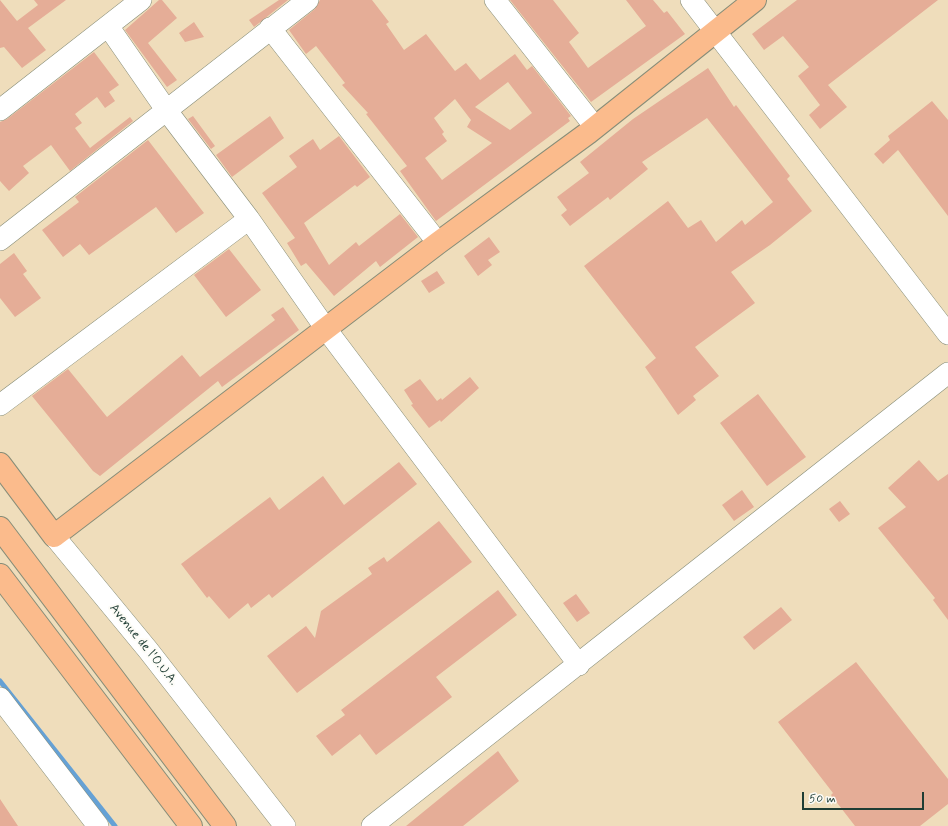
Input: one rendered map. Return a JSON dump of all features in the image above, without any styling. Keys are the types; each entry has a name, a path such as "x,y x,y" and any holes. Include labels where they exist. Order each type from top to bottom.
{"main road":[{"path":"54,536 438,243 595,127 715,30 755,0"},
{"name":"Avenue de l'O.U.A.","path":"0,464 54,536"},
{"path":"0,528 225,826"},
{"path":"0,575 192,826"}],"street":[{"path":"0,110 141,0"},
{"path":"0,240 167,111 270,28 308,0"},
{"path":"495,0 595,127"},
{"path":"691,0 948,334"},
{"path":"108,26 167,111 248,219 326,329 579,664"},
{"path":"270,28 438,243"},
{"path":"0,405 248,219"},
{"path":"372,826 948,373"},
{"name":"Avenue de l'O.U.A.","path":"54,536 148,650 285,826"},
{"path":"0,698 98,826"}],"building":[{"path":"0,0 17,21 38,5 34,0 66,0 28,28 46,50 22,68 4,47 0,48"},
{"path":"159,0 162,0 177,18 148,43 177,80 167,87 125,30"},
{"path":"279,0 288,0 254,27 249,20"},
{"path":"320,0 372,0 389,22 386,24 404,50 426,34 455,71 466,63 480,80 515,54 527,70 532,66 571,116 568,118 570,121 436,221 400,171 407,166 366,114 368,113 342,85 345,83 316,46 306,54 289,30 315,9","holes":["508,82 532,113 510,130 475,107","455,99 471,120 467,127 492,143 442,180 425,158 447,141 442,134 444,132 434,118"]},
{"path":"510,0 553,0 579,33 569,42 588,68 646,26 626,0 653,0 664,13 667,11 685,34 591,102"},
{"path":"797,0 938,0 828,85 847,107 820,129 809,115 820,105 798,76 809,67 783,36 764,50 752,34"},
{"path":"194,22 204,37 185,42 179,33"},
{"path":"94,52 119,85 109,92 115,101 105,108 97,97 75,114 82,123 75,128 90,148 130,117 133,121 70,171 51,145 23,166 29,173 9,191 0,181 0,122 7,119"},
{"path":"708,68 734,107 736,105 790,176 787,179 812,211 770,245 731,272 755,303 695,347 719,376 693,396 696,400 678,415 645,367 656,358 584,266 668,201 688,228 701,220 716,242 742,220 745,225 773,202 707,118 642,162 648,169 610,200 608,197 570,226 561,215 567,210 557,197 589,173 580,162 633,119"},
{"path":"932,101 948,120 948,216 898,150 883,164 874,154 890,140 888,136"},
{"path":"193,116 215,146 211,149 188,119"},
{"path":"270,116 284,138 232,177 216,155"},
{"path":"339,136 370,177 357,187 355,185 304,223 329,265 356,242 359,246 400,214 418,237 380,267 376,261 334,296 306,263 301,266 287,243 295,238 262,193 297,167 289,156 313,139 320,150"},
{"path":"148,140 204,213 176,233 156,207 89,255 80,244 63,257 42,230 79,202 75,197"},
{"path":"489,237 500,252 488,260 492,265 478,276 464,256"},
{"path":"229,249 261,290 226,317 194,275"},
{"path":"14,253 27,271 23,274 41,298 15,317 0,298 0,264"},
{"path":"437,271 445,283 429,293 421,281"},
{"path":"283,307 299,330 222,387 218,381 100,476 93,471 32,396 68,369 107,417 182,355 200,377 275,320 271,315"},
{"path":"470,377 479,388 441,422 440,420 429,428 411,405 413,404 404,390 420,379 437,401 441,398 442,400"},
{"path":"758,394 806,457 767,486 720,423"},
{"path":"919,460 938,481 948,474 948,620 933,600 935,598 878,528 906,507 888,488"},
{"path":"399,462 417,484 272,598 269,594 251,608 248,603 229,619 209,596 207,598 181,564 270,497 279,510 323,476 344,505"},
{"path":"742,490 754,507 734,521 722,505"},
{"path":"840,501 850,514 839,522 829,509"},
{"path":"439,521 472,562 297,693 267,656 306,626 315,638 321,611 372,574 368,568 384,557 387,562"},
{"path":"498,590 517,615 436,677 452,697 376,755 360,734 332,756 316,736 345,715 341,710"},
{"path":"576,594 590,613 577,622 563,603"},
{"path":"781,607 792,620 754,650 743,637"},
{"path":"856,662 948,779 948,804 920,826 855,826 831,795 833,793 778,722"},
{"path":"498,751 519,781 463,826 406,826"},
{"path":"0,799 18,826 0,826"}],"waterway":[{"path":"0,681 115,826"}]}
